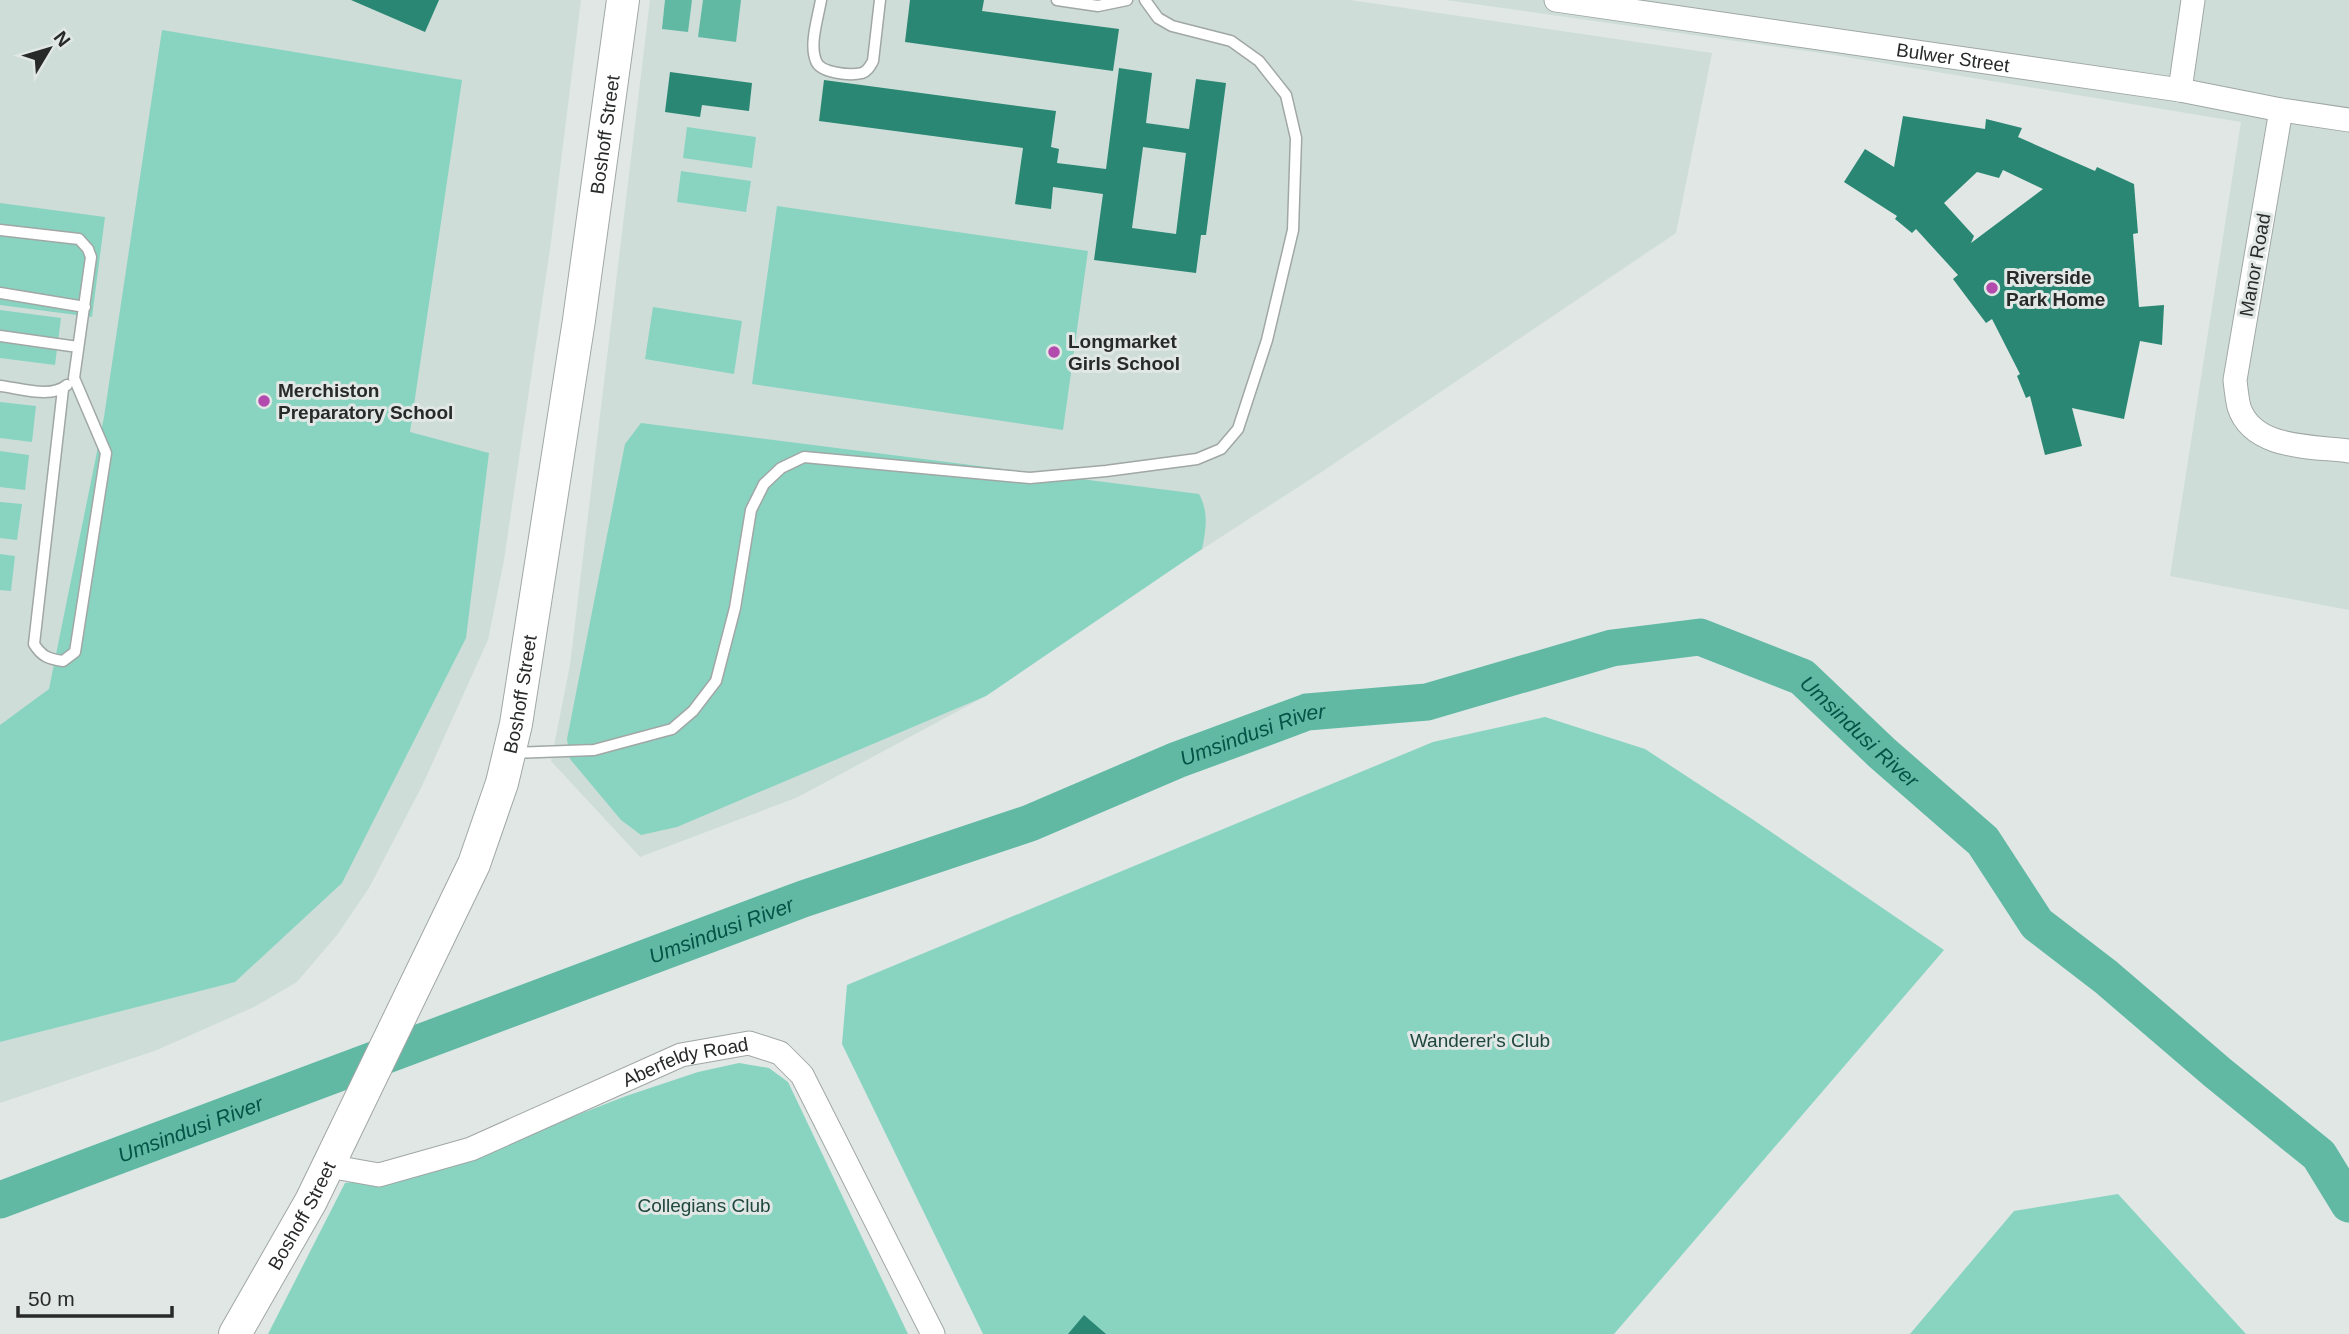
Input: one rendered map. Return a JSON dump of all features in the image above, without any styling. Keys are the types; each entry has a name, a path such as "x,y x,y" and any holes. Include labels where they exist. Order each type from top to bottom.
{"main road":[{"name":"Boshoff Street","path":"235,1334 328,1166 474,864 502,783 579,320 623,0"}],"street":[{"name":"Bulwer Street","path":"1556,0 2180,90 2349,120"},
{"path":"2180,90 2193,0"},
{"name":"Manor Road","path":"2281,110 2235,380 2239,406 2244,418 2264,437 2349,451"},
{"name":"Aberfeldy Road","path":"328,1166 379,1175 471,1149 681,1055 749,1043 780,1054 802,1074 933,1334"}],"lane":[{"path":"821,0 813,52 817,65 824,71 861,73 869,69 873,61 880,0"},
{"path":"1057,0 1098,6 1127,0"},
{"path":"509,753 594,750 672,729 693,711 716,681 735,608 751,510 764,484 781,468 804,457 1030,478 1197,459 1221,449 1238,429 1267,340 1293,230 1296,138 1286,95 1259,61 1231,41 1172,26 1158,18 1145,0"},
{"path":"0,230 79,239 91,257 92,266 74,378 106,453 75,652 64,661 49,659 40,653 34,644 63,389"},
{"path":"0,293 85,307"},
{"path":"0,336 78,347"},
{"path":"0,386 50,392 63,389 74,378"}],"shaded area":[{"name":"Merchiston Preparatory School","path":"0,0 581,0 551,242 504,560 488,640 422,786 369,888 337,935 297,982 254,1007 157,1050 0,1103"},
{"name":"Longmarket Girls School","path":"650,0 1350,0 1712,53 1676,233 1323,471 1150,583 986,696 798,797 640,857 551,761 570,665"},
{"path":"665,0 692,0 688,32 662,29"},
{"path":"703,0 741,0 736,42 698,37"},
{"path":"1446,0 2349,0 2349,610 2170,576 2241,122 1834,55"}],"green space":[{"name":"Merchiston Preparatory School","path":"162,30 462,80 410,432 489,453 466,638 342,883 235,982 0,1042 0,725 49,689 104,417"},
{"path":"687,127 756,137 752,168 683,158"},
{"path":"681,171 751,181 746,212 677,202"},
{"path":"0,203 105,217 92,317 0,305"},
{"path":"777,206 1088,251 1063,430 752,384"},
{"path":"653,307 742,321 734,374 645,359"},
{"path":"0,310 61,318 55,365 0,358"},
{"path":"0,402 36,406 32,442 0,438"},
{"path":"641,423 1199,494 1205,514 1202,549 986,696 677,827 641,835 621,820 570,759 567,739 625,444"},
{"path":"0,451 29,455 25,490 0,487"},
{"path":"0,502 22,504 17,540 0,538"},
{"path":"0,554 15,556 11,591 0,590"},
{"name":"Wanderer's Club","path":"1545,717 1645,749 1944,950 1614,1334 983,1334 842,1044 847,985 1433,742"},
{"name":"Collegians Club","path":"739,1063 769,1068 788,1082 908,1334 268,1334 345,1183 429,1173 626,1096 698,1072"},
{"path":"2118,1194 2246,1334 1910,1334 2014,1211"}],"building":[{"path":"351,0 439,0 425,32"},
{"path":"910,0 984,0 982,11 1119,29 1113,71 905,42"},
{"path":"1119,68 1152,73 1146,123 1189,129 1196,79 1226,83 1206,235 1201,235 1196,273 1094,260 1103,194 1053,187 1051,209 1015,204 1023,148 819,121 824,80 1056,111 1051,147 1059,149 1057,163 1106,169","holes":["1143,147 1186,153 1176,234 1132,228"]},
{"path":"670,72 752,83 749,111 702,105 700,117 665,112"},
{"name":"Riverside Park Home","path":"1903,116 1985,129 1986,119 2022,128 2018,137 2095,171 2097,167 2134,184 2138,233 2133,234 2139,307 2164,305 2162,345 2140,341 2124,419 2072,408 2082,446 2045,455 2030,396 2026,398 2017,376 2020,374 1992,319 1986,323 1953,279 1958,275 1916,229 1912,233 1895,219 1897,216 1844,182 1865,149 1894,167","holes":["2003,170 2043,189 1971,243 1974,236 1944,203 1977,172 1999,178"]},
{"path":"1084,1315 1106,1334 1068,1334"}],"waterway":[{"name":"Umsindusi River","path":"0,1200 803,899 1030,823 1177,760 1307,712 1427,702 1612,648 1700,637 1802,677 1882,753 1983,841 2037,924 2106,977 2319,1155 2349,1204"}],"place":[{"name":"Riverside Park Home","path":"1992,288"},
{"name":"Longmarket Girls School","path":"1054,352"},
{"name":"Merchiston Preparatory School","path":"264,401"}]}
